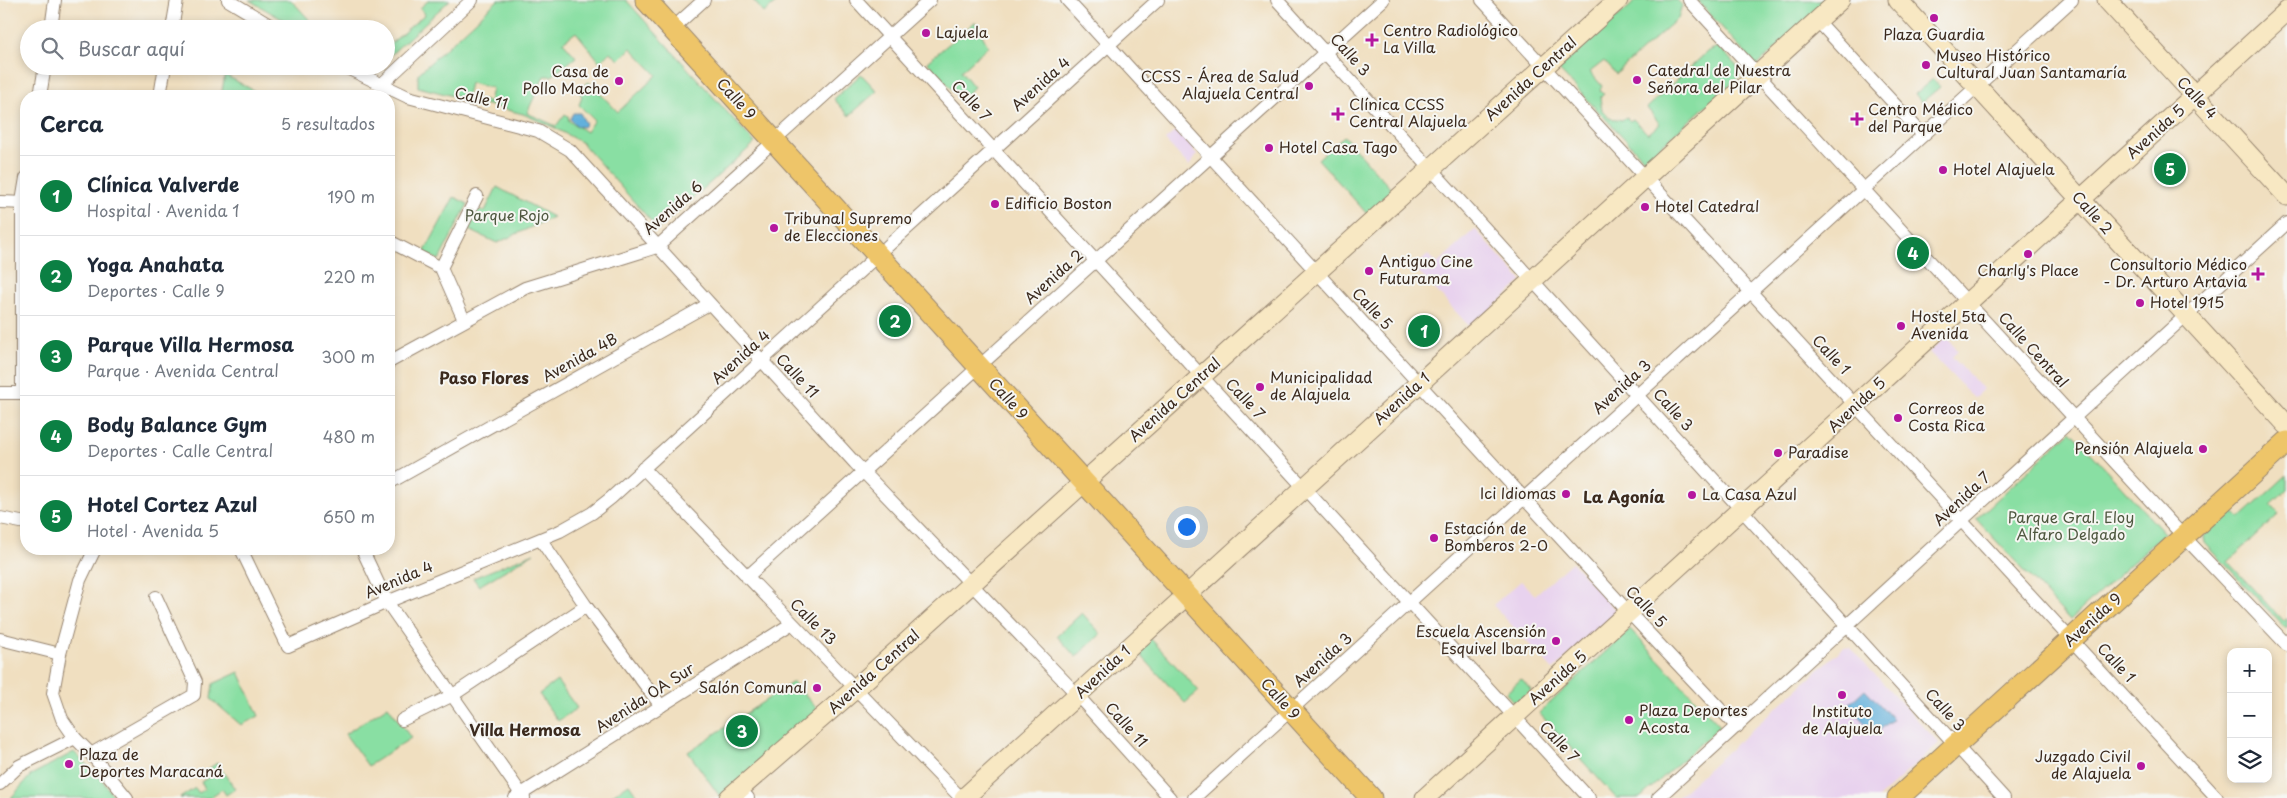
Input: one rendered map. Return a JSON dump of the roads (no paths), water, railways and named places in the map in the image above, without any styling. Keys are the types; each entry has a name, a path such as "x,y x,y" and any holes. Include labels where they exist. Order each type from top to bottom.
{"main road":[{"name":"Calle 9","path":"646,0 1370,798"},
{"name":"Avenida 9","path":"1898,798 2287,442"}],"street":[{"path":"53,20 56,0"},
{"path":"174,20 177,0"},
{"path":"228,0 261,20"},
{"path":"395,72 472,0"},
{"path":"672,29 704,0"},
{"name":"Calle 7","path":"856,0 1589,798"},
{"name":"Avenida 6","path":"395,359 533,284 657,246 930,0"},
{"name":"Calle 5","path":"1067,0 1629,613 1737,727"},
{"name":"Avenida 4","path":"244,555 288,646 387,602 571,526 592,513 643,468 1158,0"},
{"name":"Calle 3","path":"1277,0 2004,798"},
{"name":"Avenida 2","path":"746,578 1383,0"},
{"name":"Calle 1","path":"1482,0 2217,798"},
{"name":"Avenida Central","path":"739,795 1618,0"},
{"name":"Calle Central","path":"1689,0 1756,75 2074,418 2287,645"},
{"name":"Avenida 1","path":"963,798 1533,282 1756,75 1840,0"},
{"name":"Calle 2","path":"1898,0 2287,425"},
{"name":"Avenida 3","path":"1194,798 2072,0"},
{"name":"Calle 4","path":"2106,0 2287,196"},
{"name":"Avenida 5","path":"1425,798 1857,406 2287,10"},
{"path":"1817,20 1924,135"},
{"path":"41,90 44,75"},
{"path":"161,90 164,75"},
{"name":"Calle 11","path":"361,75 392,90"},
{"path":"381,85 392,75"},
{"name":"Calle 11","path":"395,91 408,97 527,127 558,141 577,157 709,304 864,471 1077,695 1170,798"},
{"path":"441,268 477,196"},
{"path":"0,202 20,202"},
{"name":"Avenida 7","path":"1658,798 2287,223"},
{"path":"395,244 441,268 464,320"},
{"name":"Avenida 4B","path":"395,480 709,304"},
{"path":"0,393 20,393"},
{"name":"Calle 13","path":"643,468 746,578 963,798"},
{"path":"0,518 20,522"},
{"path":"541,540 586,606 662,706"},
{"path":"92,555 80,580 60,654 53,693 62,719 75,738 91,754 127,798"},
{"path":"365,555 387,602 453,695 520,797"},
{"path":"91,754 194,695 196,689 195,682 156,597"},
{"path":"402,720 453,695 586,606"},
{"name":"Avenida 0A Sur","path":"520,797 791,624"},
{"path":"0,639 60,654"},
{"path":"0,784 19,766 75,738"}],"water":[{"path":"573,113 580,113 586,124 583,127 577,126 570,119"},
{"path":"1865,689 1893,719 1875,734 1848,705"}],"place":[{"name":"Plaza Guardia","path":"1934,18"},
{"name":"Lajuela","path":"926,33"},
{"name":"Centro Radiológico La Villa","path":"1372,40"},
{"name":"Museo Histórico Cultural Juan Santamaría","path":"1926,65"},
{"name":"Catedral de Nuestra Señora del Pilar","path":"1637,80"},
{"name":"Casa de Pollo Macho","path":"619,81"},
{"name":"CCSS - Área de Salud Alajuela Central","path":"1309,86"},
{"name":"Clínica CCSS Central Alajuela","path":"1338,114"},
{"name":"Centro Médico del Parque","path":"1857,119"},
{"name":"Hotel Casa Tago","path":"1269,148"},
{"name":"Hotel Cortez Azul","path":"2170,169"},
{"name":"Hotel Alajuela","path":"1943,170"},
{"name":"Edificio Boston","path":"995,204"},
{"name":"Hotel Catedral","path":"1645,207"},
{"name":"Tribunal Supremo de Elecciones","path":"774,228"},
{"name":"Body Balance Gym","path":"1913,253"},
{"name":"Charly's Place","path":"2028,254"},
{"name":"Antiguo Cine Futurama","path":"1369,271"},
{"name":"Consultorio Médico - Dr. Arturo Artavia","path":"2258,274"},
{"name":"Hotel 1915","path":"2140,303"},
{"name":"Yoga Anahata","path":"895,321"},
{"name":"Hostel 5ta Avenida","path":"1901,326"},
{"name":"Clínica Valverde","path":"1424,331"},
{"name":"Municipalidad de Alajuela","path":"1260,387"},
{"name":"Correos de Costa Rica","path":"1898,418"},
{"name":"Pensión Alajuela","path":"2203,449"},
{"name":"Paradise","path":"1778,453"},
{"name":"Ici Idiomas","path":"1566,494"},
{"name":"La Casa Azul","path":"1692,495"},
{"name":"Estación de Bomberos 2-0","path":"1434,538"},
{"name":"Escuela Ascensión Esquivel Ibarra","path":"1556,641"},
{"name":"Salón Comunal","path":"817,688"},
{"name":"Instituto de Alajuela","path":"1842,695"},
{"name":"Plaza Deportes Acosta","path":"1629,720"},
{"name":"Parque Villa Hermosa","path":"742,731"},
{"name":"Plaza de Deportes Maracaná","path":"69,764"},
{"name":"Juzgado Civil de Alajuela","path":"2141,766"}],"district":[{"name":"Paso Flores","path":"484,378"},
{"name":"La Agonía","path":"1624,497"},
{"name":"Villa Hermosa","path":"525,730"}],"park label":[{"name":"Parque Rojo","path":"507,216"},
{"name":"Parque Gral. Eloy Alfaro Delgado","path":"2071,526"}]}
